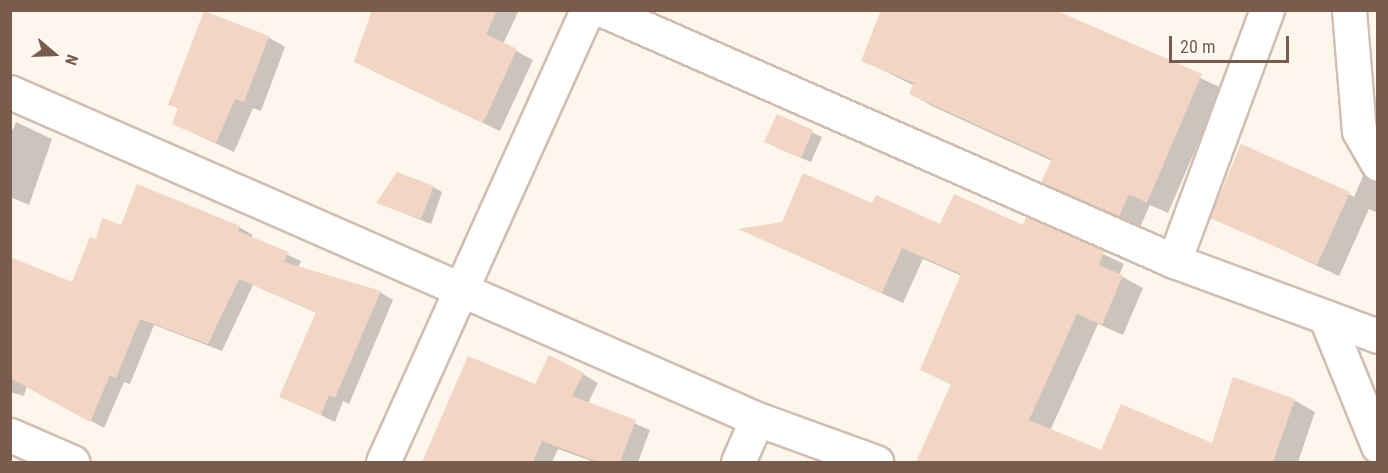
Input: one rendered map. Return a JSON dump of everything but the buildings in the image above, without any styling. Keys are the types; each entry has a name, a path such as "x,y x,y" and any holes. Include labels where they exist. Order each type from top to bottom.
{"street":[{"path":"383,462 587,10"},
{"path":"603,10 1174,261 1377,336"},
{"path":"1174,261 1267,10"},
{"path":"1349,10 1359,131 1377,164"},
{"path":"10,92 757,419 876,462"},
{"path":"1326,318 1377,446"},
{"path":"738,462 757,419"},
{"path":"10,435 72,462"}]}
